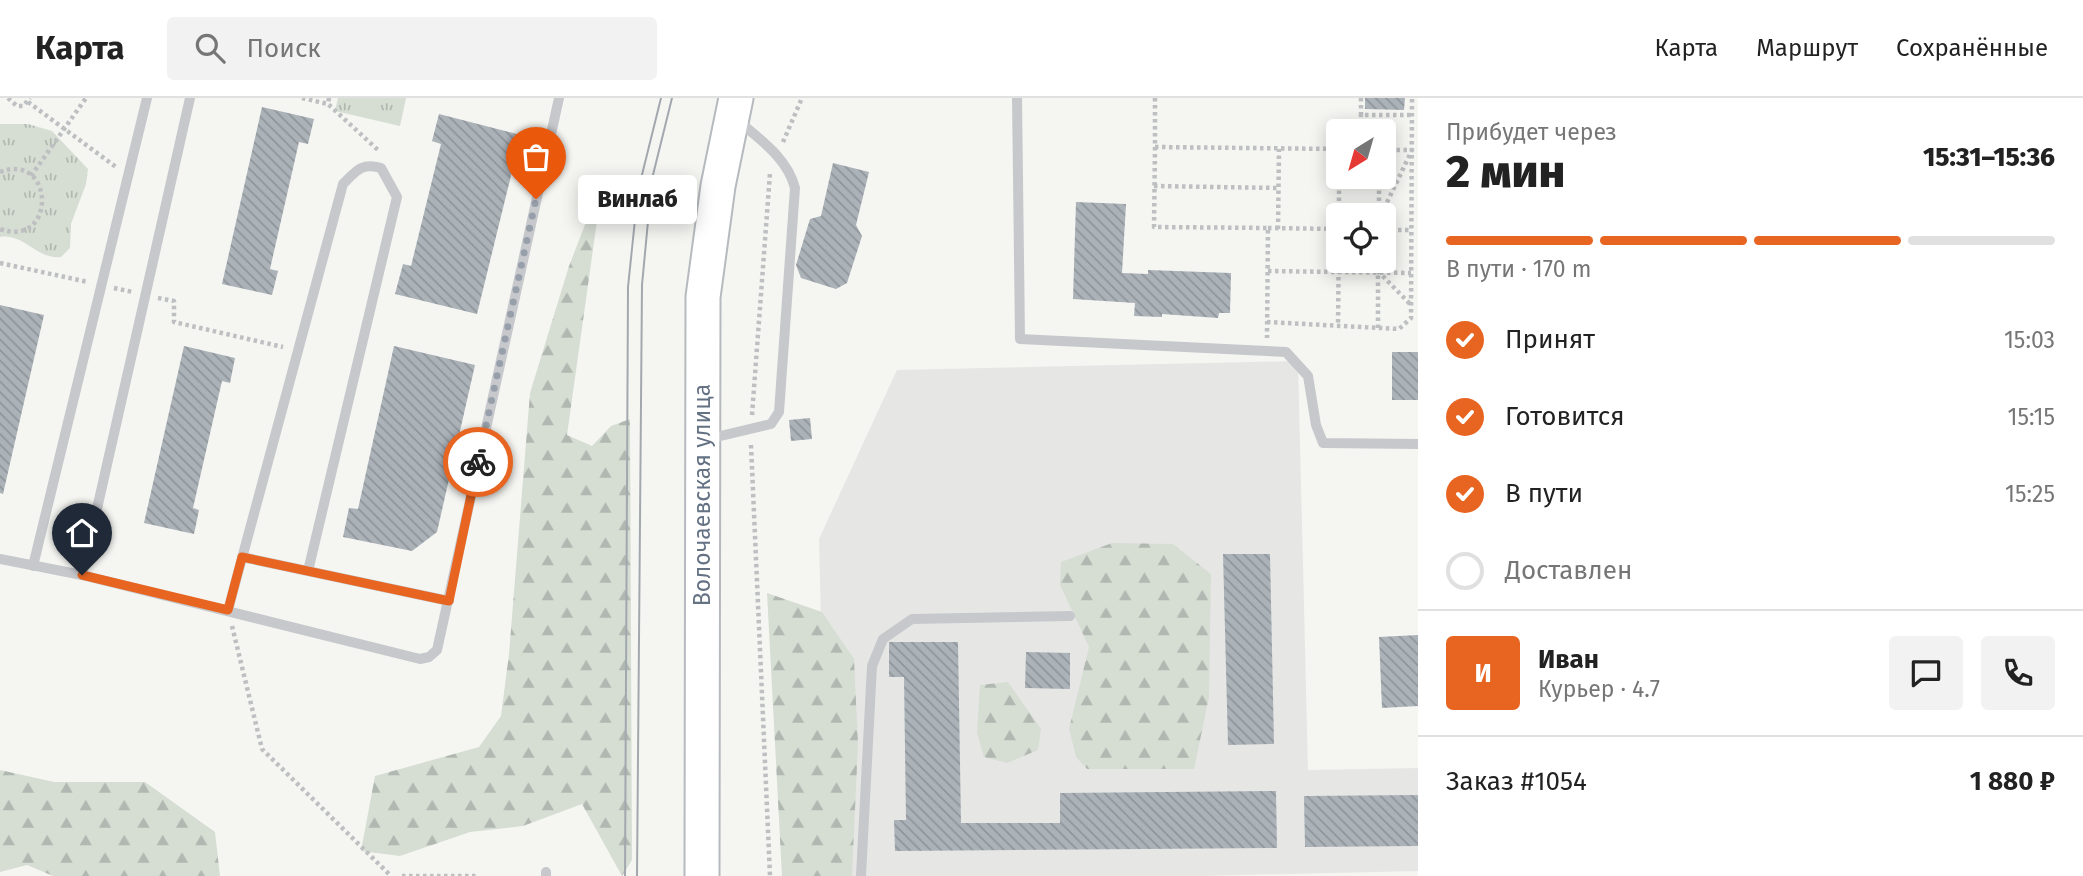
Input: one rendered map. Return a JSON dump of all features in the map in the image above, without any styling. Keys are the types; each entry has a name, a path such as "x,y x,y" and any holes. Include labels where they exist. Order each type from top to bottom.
{"main road":[{"name":"Волочаевская улица","path":"702,876 703,297 710,240 738,104"}],"lane":[{"path":"33,566 147,98"},
{"path":"82,575 190,98"},
{"path":"0,559 82,575 420,659 429,657 437,650 449,601 559,98"},
{"path":"1017,98 1020,339 1286,352 1308,376 1316,425 1323,443 1418,444"},
{"path":"702,441 771,424 779,412 794,188 786,166 738,104"},
{"path":"228,610 343,184 360,167 368,164 381,168 397,197 308,571"},
{"path":"242,557 449,601"},
{"path":"861,876 872,666 883,639 912,619 1070,616"}],"path":[{"path":"8,98 17,106 29,100 117,168"},
{"path":"31,176 86,98"},
{"path":"302,98 328,101 365,141 389,158 397,197"},
{"path":"770,876 751,428 769,175 802,98"},
{"path":"1155,98 1154,227 1326,229"},
{"path":"1361,98 1361,119"},
{"path":"1267,322 1399,329 1411,318 1412,98"},
{"path":"1361,115 1412,115"},
{"path":"1155,147 1326,149"},
{"path":"1278,229 1279,149"},
{"path":"1396,150 1412,150"},
{"path":"1386,203 1412,150"},
{"path":"0,172 8,169 23,171 31,176 43,192 43,208 36,221 23,230 8,232 0,229"},
{"path":"1154,186 1279,188"},
{"path":"1267,350 1268,228"},
{"path":"1396,230 1411,230"},
{"path":"1268,271 1326,272"},
{"path":"1338,273 1338,326"},
{"path":"1378,273 1378,328"},
{"path":"1379,273 1411,305"},
{"path":"1396,273 1411,273"},
{"path":"228,610 262,749 391,876"},
{"path":"402,876 476,876"}],"shaded area":[{"path":"1298,361 1308,770 1418,768 1418,871 1200,876 827,876 819,539 897,370"}],"green space":[{"path":"338,98 406,98 400,126 335,111"},
{"path":"0,124 28,124 52,131 88,169 86,184 71,224 70,248 61,257 45,255 16,239 0,237"},
{"path":"603,178 567,435 592,446 611,426 630,419 632,860 622,876 582,804 523,826 470,832 400,856 361,851 375,776 479,747 501,716 509,654 530,393 569,266"},
{"path":"1112,543 1173,544 1211,574 1209,697 1194,769 1087,769 1076,757 1069,729 1089,647 1060,585 1061,562"},
{"path":"767,593 822,612 854,659 858,744 852,876 782,876"},
{"path":"1008,682 1041,729 1038,750 1007,763 984,757 977,733 980,685"},
{"path":"0,770 54,782 145,782 215,832 220,876 53,876 27,865 0,872"}],"building":[{"path":"1365,98 1405,98 1404,110 1365,109"},
{"path":"262,107 314,119 308,144 299,142 270,269 278,271 272,295 222,284"},
{"path":"439,114 521,135 477,314 395,294 403,264 411,266 441,144 432,141"},
{"path":"833,163 869,172 856,225 862,236 847,283 836,289 801,278 796,265 810,219 821,216"},
{"path":"1076,202 1126,204 1122,273 1148,274 1148,270 1231,273 1230,313 1219,313 1218,318 1162,314 1162,317 1134,316 1135,303 1073,299"},
{"path":"0,305 44,315 3,494 0,493"},
{"path":"184,346 235,358 230,383 222,381 193,508 199,510 194,534 144,523"},
{"path":"394,346 475,365 437,532 412,551 343,537 349,508 358,509"},
{"path":"1392,352 1418,352 1418,400 1392,400"},
{"path":"810,418 812,439 791,441 789,420"},
{"path":"1223,554 1270,554 1274,744 1228,745"},
{"path":"1418,635 1418,706 1382,708 1379,637"},
{"path":"889,642 958,642 961,823 1060,823 1060,793 1276,791 1277,848 895,851 894,820 906,820 904,677 889,677"},
{"path":"1026,652 1070,653 1070,689 1025,688"},
{"path":"1418,795 1418,846 1305,847 1304,796"}],"tram line":[{"path":"625,876 628,287 638,191 661,98"},
{"path":"637,876 642,285 652,179 672,98"}],"way so far":[{"path":"478,462 536,199"}],"place":[{"name":"Винлаб","path":"536,199"}],"route":[{"path":"82,575 228,610 242,557 449,601 478,462"}]}
